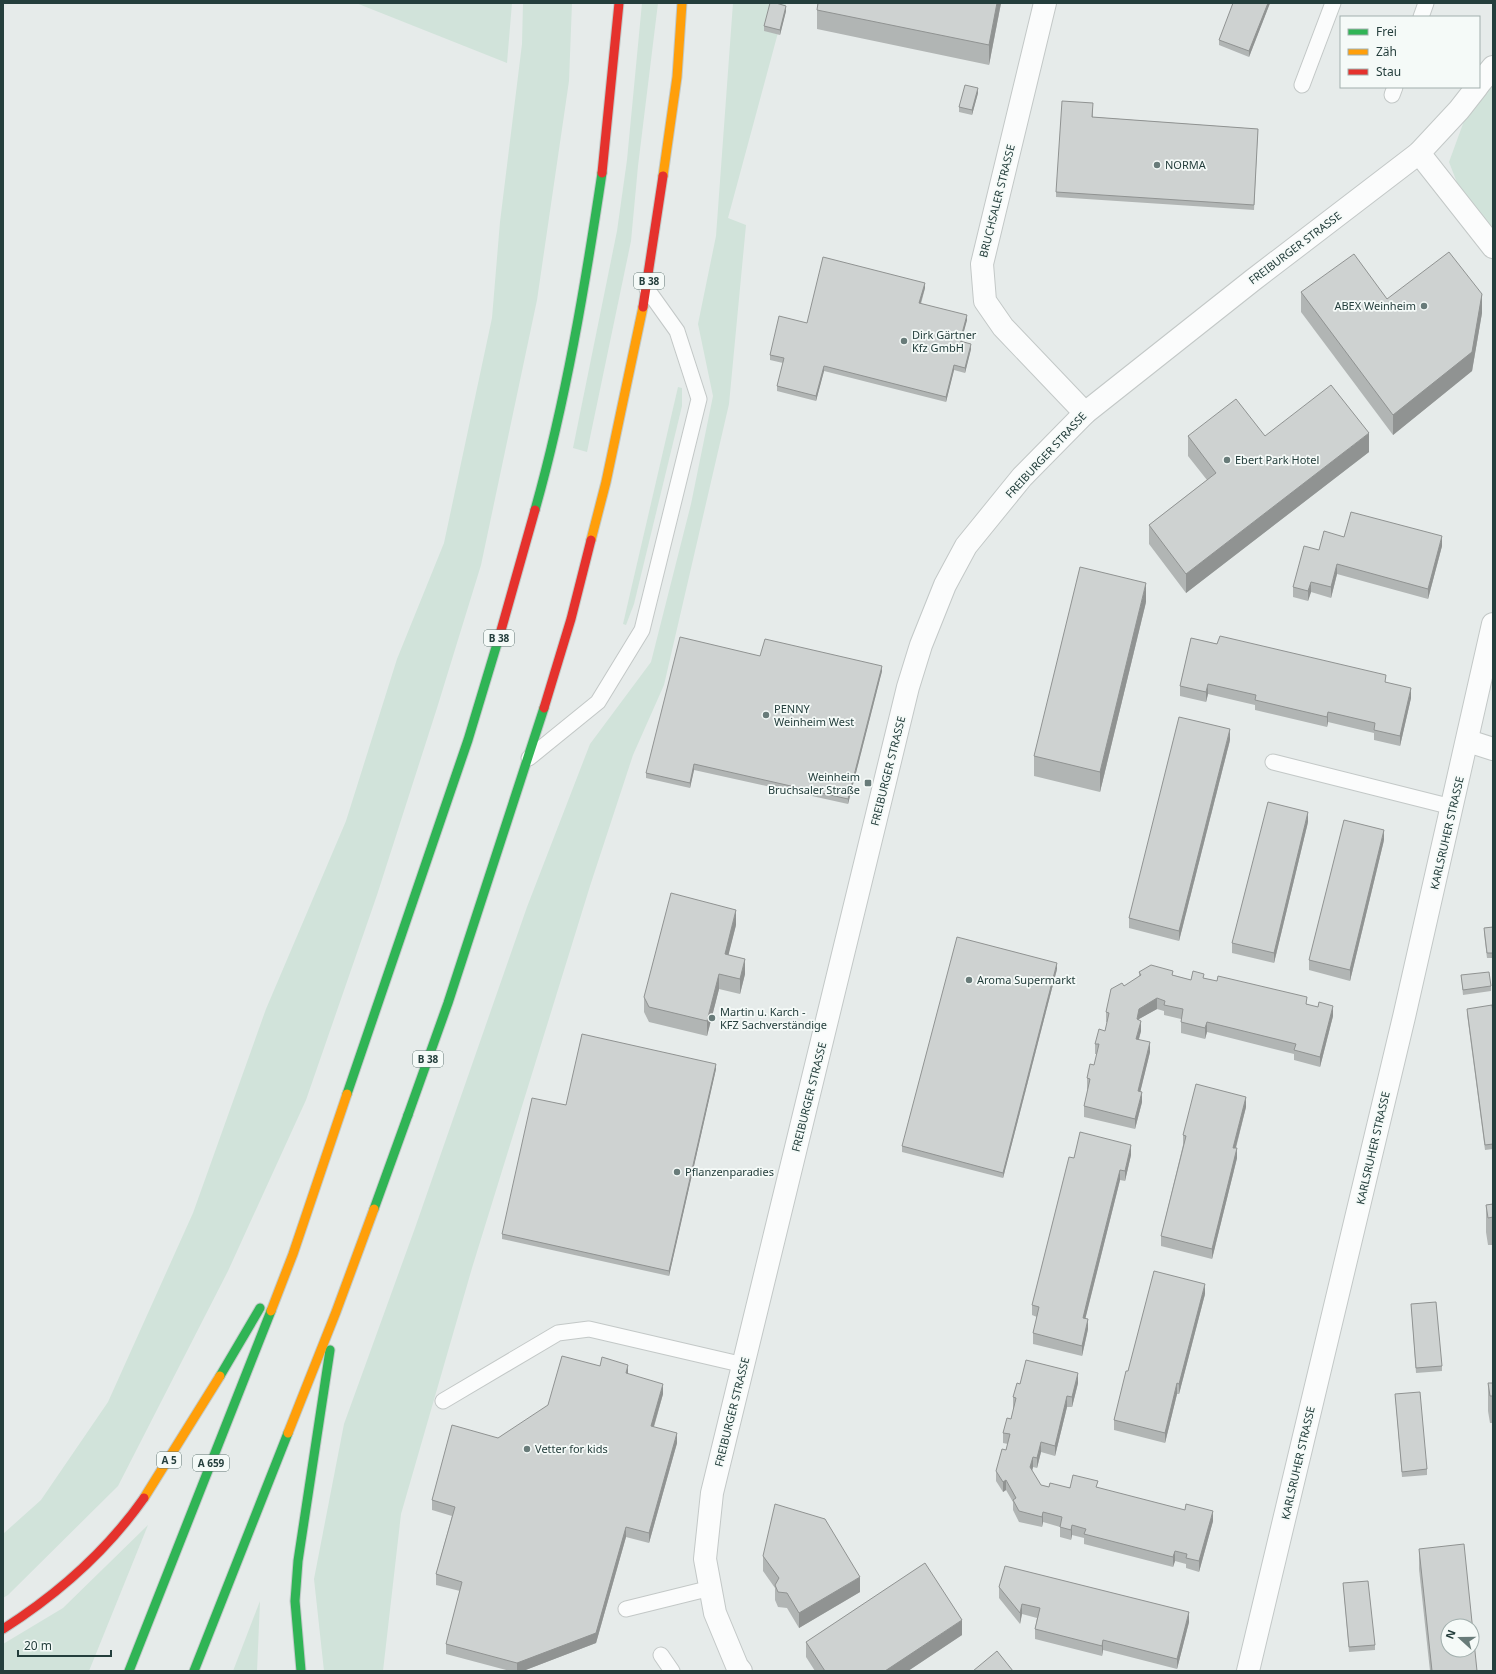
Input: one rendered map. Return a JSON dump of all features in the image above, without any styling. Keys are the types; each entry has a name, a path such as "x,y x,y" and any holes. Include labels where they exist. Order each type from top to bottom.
{"main road":[{"name":"B 38","path":"347,1094 468,740 510,600 548,464 587,269 602,170 619,3"},
{"name":"B 38","path":"336,1312 448,1003 529,758 571,619 606,482 647,290 677,77 682,3"},
{"name":"A 659","path":"129,1671 293,1254 347,1094"},
{"name":"A 5","path":"3,1629 23,1617 56,1593 88,1565 142,1502 165,1467 293,1254"},
{"path":"194,1671 336,1312"},
{"path":"301,1671 295,1601 298,1561 336,1312"}],"street":[{"name":"BRUCHSALER STRASSE","path":"1045,3 982,264 985,301 1003,327 1085,413"},
{"path":"1480,83 1493,67"},
{"name":"FREIBURGER STRASSE","path":"736,1669 715,1613 705,1559 712,1493 906,695 921,646 945,585 966,546 1022,477 1085,413 1253,280 1419,153 1476,88"},
{"path":"1419,153 1493,247"},
{"name":"KARLSRUHER STRASSE","path":"1248,1671 1401,1032 1468,741 1493,624"},
{"path":"1468,741 1493,749"}],"lane":[{"path":"1302,85 1333,3"},
{"path":"1421,16 1426,3"},
{"path":"529,758 598,702 642,630 698,399 677,332 647,290"},
{"path":"1273,762 1452,807"},
{"path":"444,1401 558,1333 589,1329 744,1365"},
{"path":"626,1609 711,1588"},
{"path":"660,1655 672,1671"}],"green space":[{"path":"356,3 512,3 507,63"},
{"path":"523,3 572,3 569,81 537,300 481,565 377,895 306,1100 228,1271 118,1486 8,1595 3,1598 3,1534 41,1500 108,1402 193,1213 266,1009 346,821 397,659 444,543 492,318 500,222 522,44"},
{"path":"642,3 658,3 638,166 631,241 587,452 573,448 617,231 627,160"},
{"path":"733,3 786,3 728,218 746,225 729,404 664,685 633,755 590,886 472,1268 401,1514 383,1671 324,1671 314,1579 344,1424 415,1228 527,907 590,744 651,662 691,504 713,396 698,324 716,236"},
{"path":"1493,84 1493,232 1463,198 1449,162 1464,121"},
{"path":"678,387 682,388 682,406 634,604 626,625 623,624"},
{"path":"148,1525 89,1671 3,1671 3,1644 63,1608"},
{"path":"260,1601 257,1671 233,1671"}],"building":[{"path":"770,3 786,6 780,30 764,26"},
{"path":"818,3 997,3 989,45 817,10"},
{"path":"1233,3 1268,3 1249,51 1219,40"},
{"path":"965,85 978,88 972,110 959,107"},
{"name":"NORMA","path":"1062,101 1093,103 1092,117 1258,129 1254,205 1056,192"},
{"path":"1449,252 1482,294 1472,352 1393,415 1301,292 1354,254 1387,299"},
{"path":"823,257 925,283 919,303 967,315 960,341 971,344 965,368 954,365 946,397 824,366 816,396 777,386 784,358 770,355 779,316 807,323"},
{"path":"1331,385 1369,433 1186,574 1149,525 1216,473 1188,436 1236,399 1265,436"},
{"path":"1351,512 1442,536 1428,589 1337,564 1331,587 1311,582 1308,591 1293,587 1304,546 1319,550 1324,531 1344,537"},
{"path":"1080,567 1146,583 1100,772 1034,756"},
{"path":"1220,636 1386,675 1385,682 1411,688 1400,736 1374,730 1375,723 1328,712 1327,717 1255,700 1256,695 1208,684 1206,692 1180,686 1191,638 1217,644"},
{"name":"PENNY Weinheim West","path":"680,637 760,656 765,639 882,666 848,799 694,764 690,783 646,773"},
{"path":"1179,717 1230,729 1179,931 1129,918"},
{"path":"1268,802 1308,812 1274,953 1232,943"},
{"path":"1344,820 1384,830 1350,970 1309,960"},
{"path":"671,893 736,910 725,954 745,959 740,979 719,974 707,1021 649,1007 644,997"},
{"path":"1493,927 1493,953 1487,953 1484,928"},
{"path":"957,937 1057,963 1003,1173 902,1146"},
{"path":"1151,965 1173,971 1172,975 1191,980 1193,971 1204,974 1203,978 1217,981 1218,976 1307,997 1306,1004 1318,1007 1319,1002 1333,1006 1320,1057 1294,1050 1296,1044 1207,1022 1205,1028 1181,1022 1183,1009 1164,1005 1165,1001 1157,998 1139,1009 1137,1019 1141,1021 1136,1039 1150,1042 1138,1091 1142,1092 1135,1119 1084,1106 1090,1079 1087,1078 1090,1064 1094,1065 1099,1044 1095,1044 1099,1029 1105,1031 1109,1013 1106,1012 1111,989 1122,983 1124,986 1141,975 1139,972"},
{"path":"1489,972 1491,986 1463,990 1461,975"},
{"path":"1492,1005 1493,1144 1485,1145 1467,1009"},
{"path":"582,1034 716,1064 669,1271 502,1234 532,1098 566,1105"},
{"path":"1196,1084 1246,1097 1233,1148 1237,1148 1212,1249 1161,1236 1186,1136 1183,1135"},
{"path":"1080,1132 1131,1145 1125,1171 1120,1170 1089,1293 1083,1318 1088,1319 1082,1346 1033,1333 1039,1307 1032,1305 1069,1157 1074,1158"},
{"path":"1493,1204 1493,1217 1488,1218 1486,1205"},
{"path":"1154,1271 1205,1284 1179,1384 1177,1383 1165,1433 1114,1420"},
{"path":"1436,1302 1442,1366 1416,1368 1411,1304"},
{"path":"562,1356 600,1366 602,1357 628,1365 626,1373 663,1384 651,1426 677,1433 649,1533 626,1527 596,1633 517,1663 446,1644 462,1582 436,1574 455,1507 432,1500 452,1425 498,1438 548,1405"},
{"path":"1026,1360 1078,1373 1072,1397 1067,1396 1055,1446 1041,1442 1037,1458 1033,1457 1030,1467 1041,1485 1049,1487 1050,1483 1070,1488 1073,1475 1098,1481 1096,1487 1185,1510 1186,1504 1213,1511 1199,1561 1186,1558 1187,1554 1175,1551 1173,1557 1084,1534 1086,1529 1072,1525 1071,1530 1060,1527 1062,1517 1043,1512 1042,1517 1019,1511 1013,1500 1016,1498 1006,1480 1003,1482 996,1471 1002,1449 1006,1450 1010,1434 1003,1433 1007,1418 1011,1419 1016,1398 1013,1397 1017,1383 1020,1384"},
{"path":"1488,1383 1493,1383 1493,1396 1490,1396"},
{"path":"1420,1392 1427,1469 1402,1472 1395,1394"},
{"path":"775,1504 825,1519 860,1577 799,1613 787,1593 778,1592 775,1585 779,1578 763,1556"},
{"path":"1464,1544 1472,1618 1440,1618 1440,1658 1476,1658 1477,1671 1432,1671 1419,1549"},
{"path":"925,1563 962,1620 885,1671 825,1671 806,1642"},
{"path":"1005,1566 1189,1612 1177,1659 1103,1640 1102,1646 1035,1629 1040,1608 1022,1604 1020,1613 999,1587"},
{"path":"1368,1581 1375,1645 1349,1647 1343,1583"},
{"path":"997,1651 1013,1671 973,1671"}],"traffic: fast":[{"path":"535,510 556,427 574,343 602,173"},
{"path":"347,1094 468,740 500,634"},
{"path":"408,1115 448,1003 544,708"},
{"path":"374,1209 408,1115"},
{"path":"220,1376 260,1308"},
{"path":"129,1671 271,1311"},
{"path":"301,1671 295,1601 298,1561 330,1350"},
{"path":"194,1671 288,1433"}],"traffic: slow":[{"path":"663,176 677,77 682,3"},
{"path":"591,540 606,482 643,307"},
{"path":"271,1311 293,1254 347,1094"},
{"path":"288,1433 336,1312 374,1209"},
{"path":"144,1498 220,1376"}],"traffic: jam":[{"path":"602,173 619,3"},
{"path":"643,307 663,176"},
{"path":"500,634 535,510"},
{"path":"544,708 571,619 591,540"},
{"path":"3,1629 43,1601 80,1571 114,1536 144,1498"}],"place":[{"name":"NORMA","path":"1157,165"},
{"name":"ABEX Weinheim","path":"1424,306"},
{"name":"Dirk Gärtner Kfz GmbH","path":"904,341"},
{"name":"Ebert Park Hotel","path":"1227,460"},
{"name":"PENNY Weinheim West","path":"766,715"},
{"name":"Weinheim Bruchsaler Straße","path":"868,783"},
{"name":"Aroma Supermarkt","path":"969,980"},
{"name":"Martin u. Karch - KFZ Sachverständige","path":"712,1018"},
{"name":"Pflanzenparadies","path":"677,1172"},
{"name":"Vetter for kids","path":"527,1449"}]}
